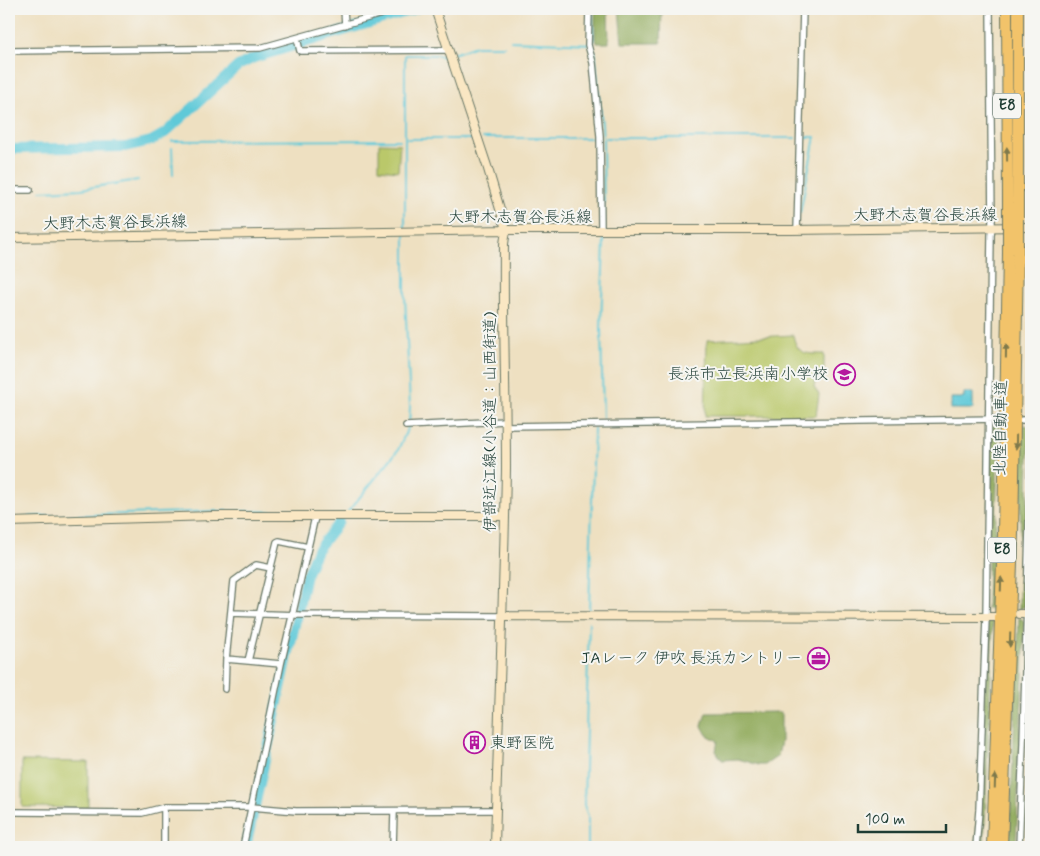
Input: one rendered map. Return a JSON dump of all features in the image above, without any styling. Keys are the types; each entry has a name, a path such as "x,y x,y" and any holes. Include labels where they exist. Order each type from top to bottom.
{"highway":[{"name":"北陸自動車道","path":"1007,9 1013,202"},
{"name":"北陸自動車道","path":"1002,847 1013,534 1013,202 1018,9"},
{"name":"北陸自動車道","path":"992,847 1013,253"}],"main road":[{"name":"伊部近江線(小谷道：山西街道)","path":"435,9 488,169 506,230 504,279 503,616 494,847"},
{"name":"大野木志賀谷長浜線","path":"9,238 506,230 1031,228"},
{"path":"9,522 213,516 504,516"},
{"path":"503,616 996,617"}],"street":[{"path":"344,9 345,25"},
{"path":"9,51 260,48 400,9"},
{"path":"589,9 588,44 593,63 600,136 601,230"},
{"path":"797,230 803,9"},
{"path":"976,847 986,618 992,228 990,9"},
{"path":"297,38 300,51 450,54"},
{"path":"9,190 30,190"},
{"path":"409,426 505,423 1000,419"},
{"path":"1022,420 1031,420"},
{"path":"1019,847 1031,457"},
{"path":"243,847 254,807 281,664 296,615 315,517"},
{"path":"248,661 261,614 277,542 308,547"},
{"path":"225,689 234,581 256,565 271,568"},
{"path":"231,613 503,616"},
{"path":"226,659 281,664"},
{"path":"16,812 142,813 164,807 254,807 296,811 394,812 496,810"},
{"path":"164,807 164,847"},
{"path":"393,847 394,812"}],"green space":[{"path":"595,9 608,9 609,43 597,43 595,39"},
{"path":"619,9 662,9 661,43 622,43"},
{"path":"379,143 400,144 398,171 379,169"},
{"path":"793,335 797,346 803,352 824,354 824,373 816,379 814,387 819,394 816,416 705,416 707,340"},
{"path":"999,424 993,609 987,609 991,426"},
{"path":"1022,425 1030,426 1025,606 1019,610"},
{"path":"993,618 984,847 976,847 988,620"},
{"path":"1019,618 1025,622 1016,847 1009,847"},
{"path":"781,712 781,741 778,756 765,765 738,759 722,760 716,751 718,741 707,735 702,726 706,713"},
{"path":"22,761 88,762 88,808 22,807"}],"water":[{"path":"964,393 973,393 973,409 951,409 951,398 964,398"}],"waterway":[{"path":"9,149 125,147 151,141 165,133 238,66 254,58 416,9"},
{"path":"511,41 593,44 592,10"},
{"path":"453,54 476,46 504,46"},
{"path":"595,51 603,137"},
{"path":"405,228 405,55 449,57"},
{"path":"800,213 815,137 803,137"},
{"path":"483,138 595,138"},
{"path":"606,138 795,138"},
{"path":"407,139 474,139"},
{"path":"603,139 604,222"},
{"path":"172,141 400,140"},
{"path":"172,148 173,175"},
{"path":"40,191 81,189 138,180"},
{"path":"347,513 398,450 409,425 405,235"},
{"path":"603,419 601,328 604,239"},
{"path":"589,612 594,428"},
{"path":"24,517 222,511 284,512"},
{"path":"246,847 306,575 317,550 339,522"},
{"path":"588,847 588,816 584,805 589,622"}],"place":[{"name":"長浜市立長浜南小学校","path":"844,374"},
{"name":"JAレーク 伊吹 長浜カントリー","path":"818,658"},
{"name":"東野医院","path":"474,743"}]}
